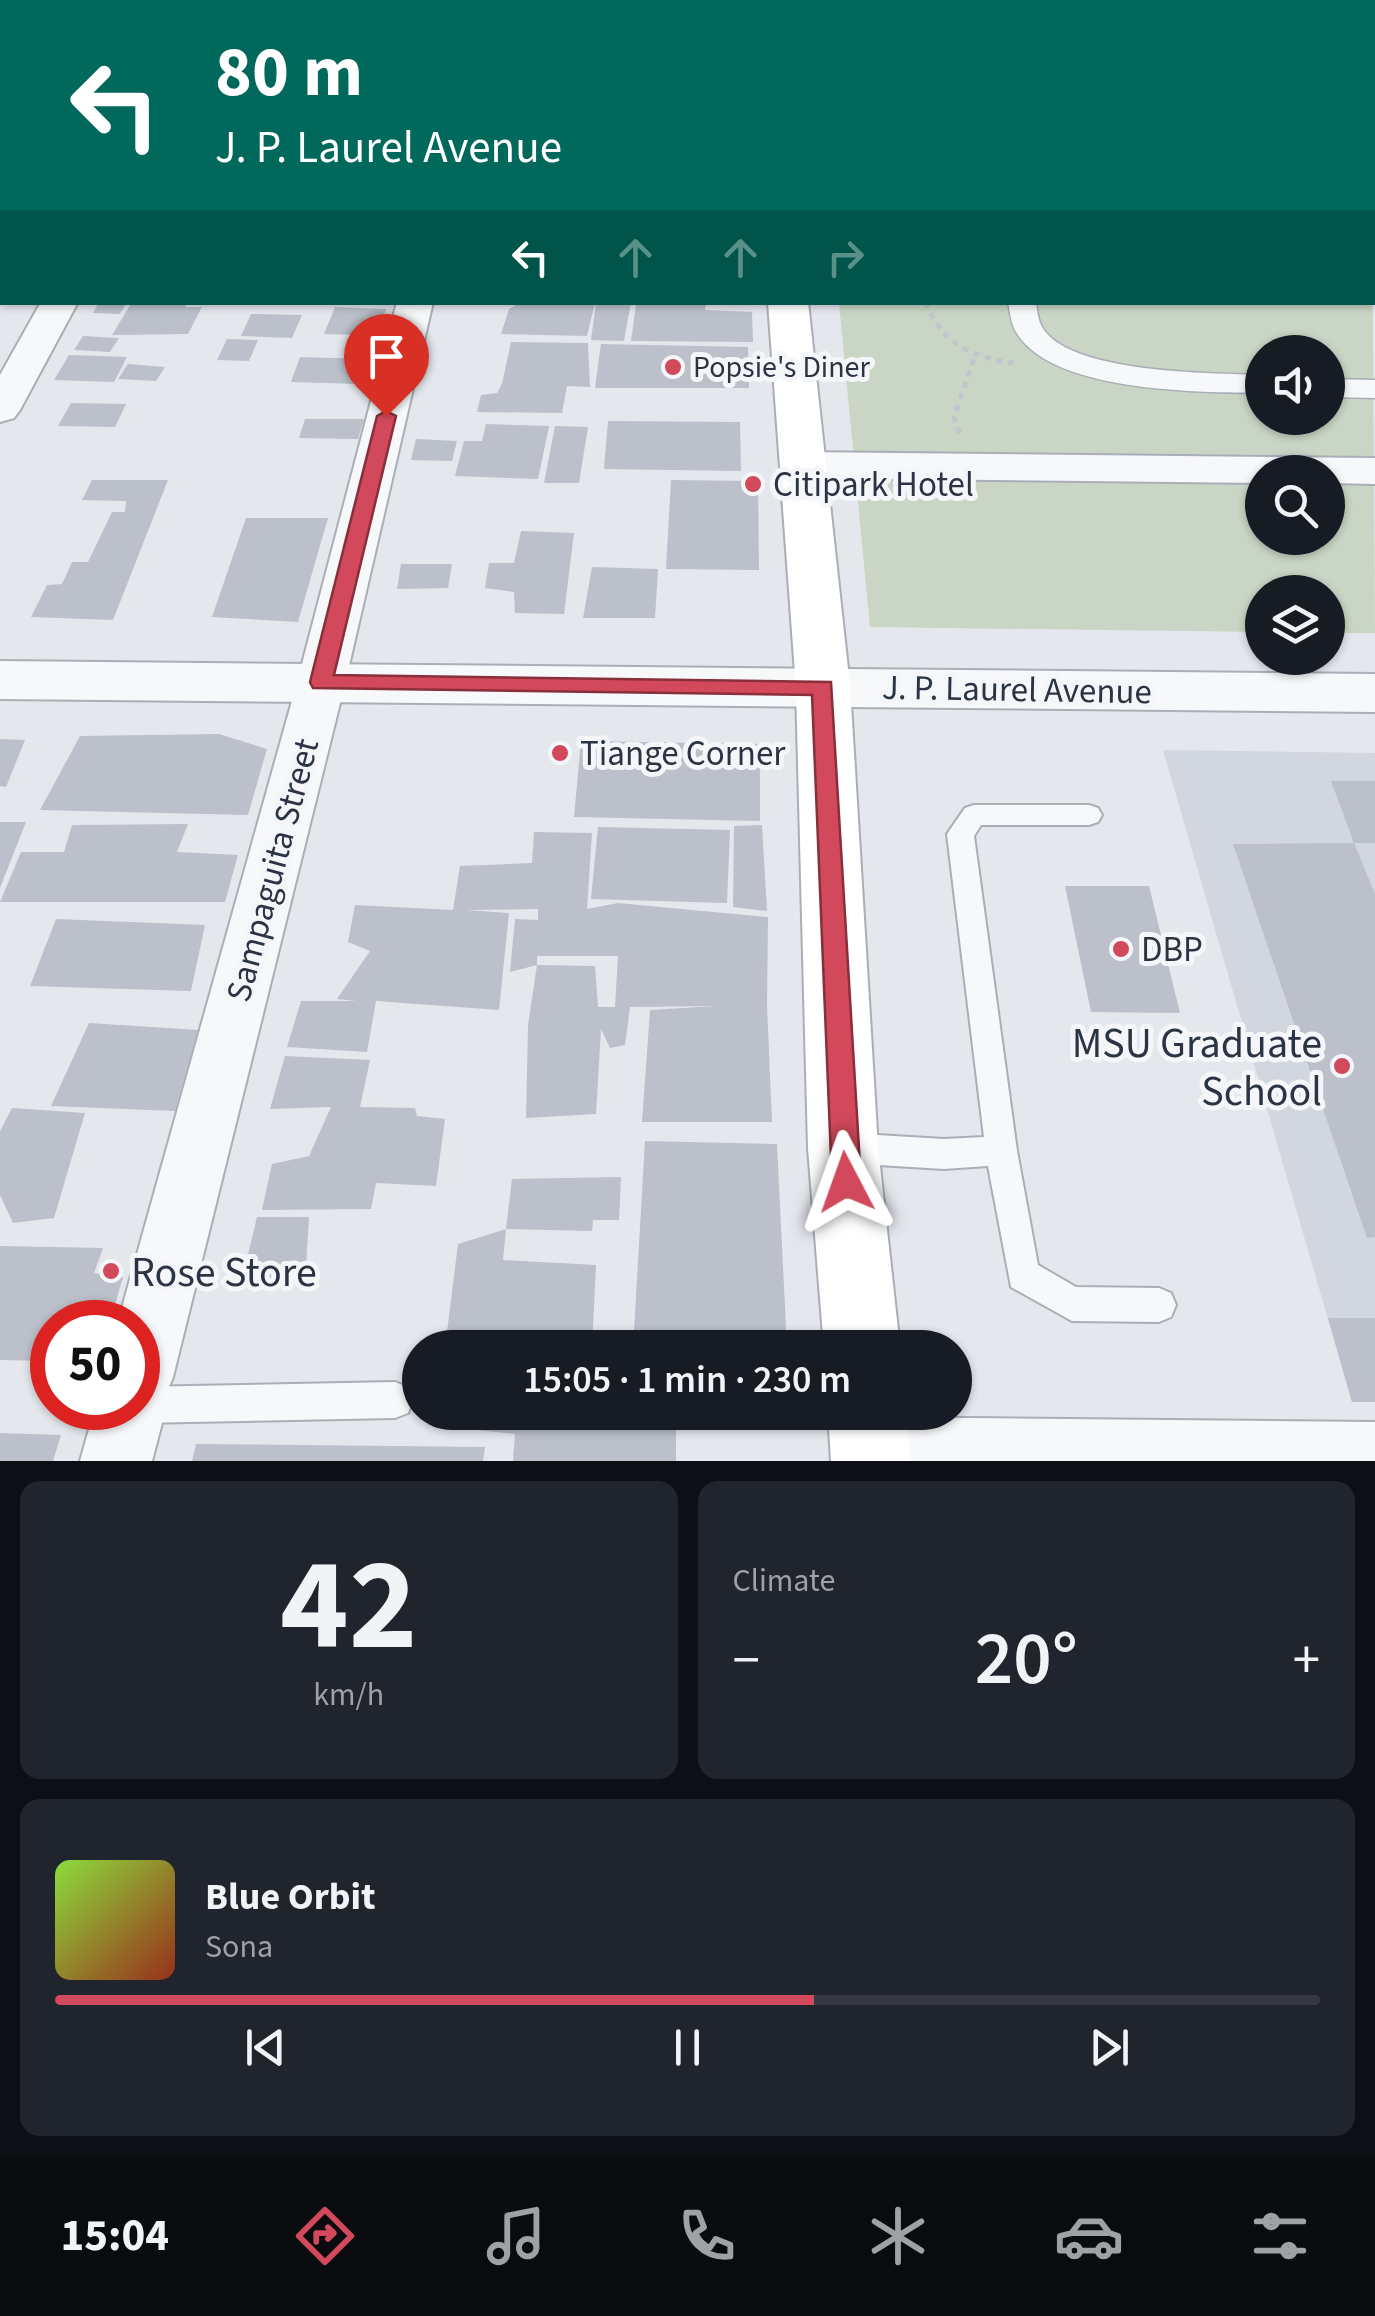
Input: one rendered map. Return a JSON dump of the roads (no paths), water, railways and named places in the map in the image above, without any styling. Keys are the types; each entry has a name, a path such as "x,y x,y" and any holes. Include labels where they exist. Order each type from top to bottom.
{"main road":[{"path":"788,305 823,687 843,1148 860,1330"}],"street":[{"path":"0,410 16,350 57,305"},
{"name":"Sampaguita Street","path":"159,1300 321,682 414,305"},
{"path":"1022,305 1030,333 1046,349 1072,362 1156,379 1245,383"},
{"path":"1345,389 1375,390"},
{"path":"801,464 1375,471"},
{"name":"J. P. Laurel Avenue","path":"0,680 1375,693"},
{"path":"116,1461 124,1430"},
{"path":"870,1442 1375,1458"}],"lane":[{"path":"1089,814 974,816 960,834 1001,1152 1023,1275 1072,1304 1159,1305"},
{"path":"843,1148 944,1154 1001,1152"},
{"path":"160,1405 396,1400"}],"place":[{"name":"Popsie's Diner","path":"673,367"},
{"name":"Citipark Hotel","path":"753,484"},
{"name":"Tiange Corner","path":"560,753"},
{"name":"DBP","path":"1121,949"},
{"name":"MSU Graduate School","path":"1342,1066"},
{"name":"Rose Store","path":"111,1271"}]}
